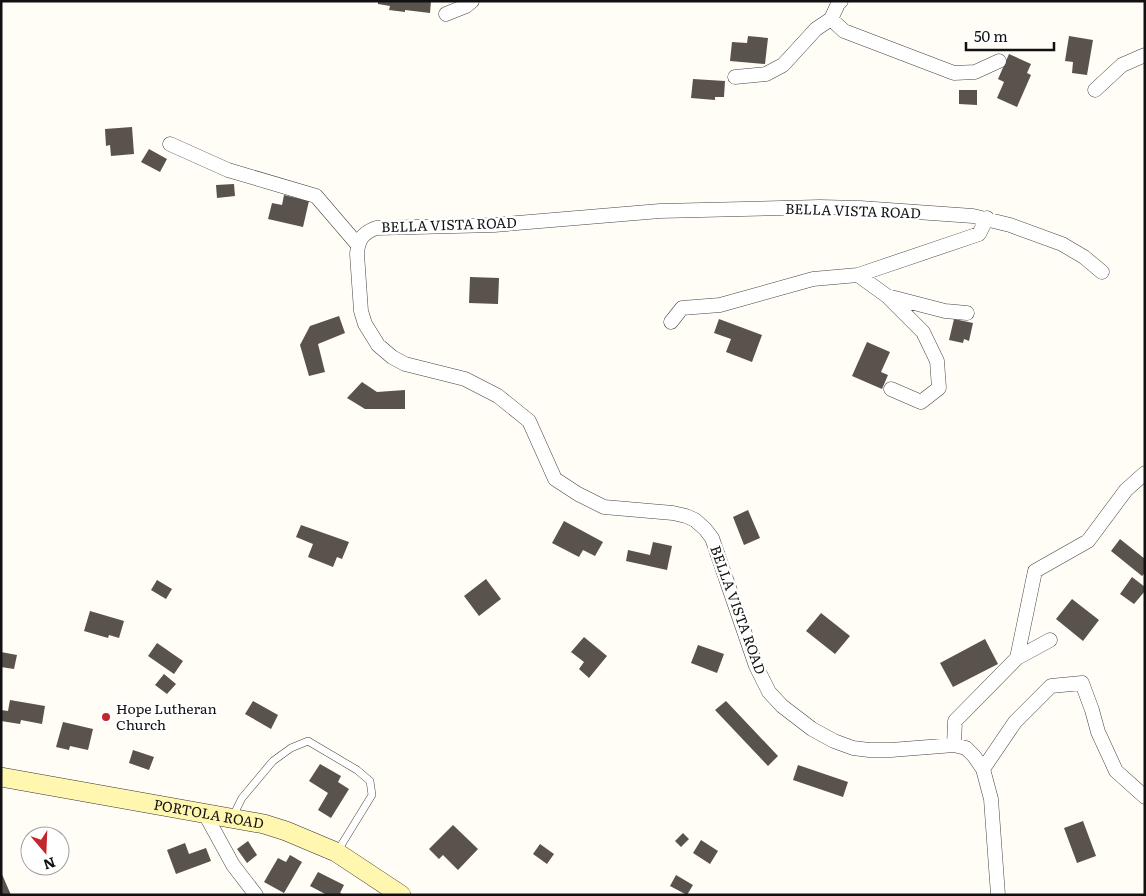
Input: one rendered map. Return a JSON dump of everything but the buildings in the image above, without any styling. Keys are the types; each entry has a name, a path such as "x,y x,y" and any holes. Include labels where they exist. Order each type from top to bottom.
{"street":[{"path":"446,14 466,6 472,1"},
{"path":"735,77 766,74 783,66 816,29 831,19 841,1"},
{"path":"831,19 844,31 954,73 975,72 999,62"},
{"path":"1095,90 1122,65 1145,55"},
{"path":"170,144 228,170 316,196 358,245"},
{"name":"BELLA VISTA ROAD","path":"954,745 891,750 853,748 834,741 812,729 782,706 769,692 756,666 712,538 705,529 695,520 686,516 673,513 604,507 578,494 555,479 529,420 498,396 465,379 405,364 392,357 378,345 365,324 361,311 358,245 368,231 376,228 494,225 660,212 820,207 860,208 987,218 1062,244 1084,257 1102,272"},
{"path":"671,322 682,308 720,305 813,279 858,276 979,234 987,218"},
{"path":"858,276 887,296 923,332 937,361 940,388 921,402 891,389"},
{"path":"887,296 945,311 967,313"},
{"path":"1017,658 1034,571 1088,541 1126,490 1145,473"},
{"path":"998,895 991,799 983,769 966,748 954,745 956,721 1017,658 1050,640"},
{"path":"983,769 1015,722 1051,686 1082,683 1098,732 1116,771 1145,797"},
{"name":"PORTOLA ROAD","path":"1,777 264,824 336,852 401,895"},
{"path":"206,814 233,865 256,895"}],"lane":[{"path":"232,819 242,798 273,761 291,748 308,741 357,770 370,781 372,795 336,852"}],"place":[{"name":"Hope Lutheran Church","path":"106,717"}]}
